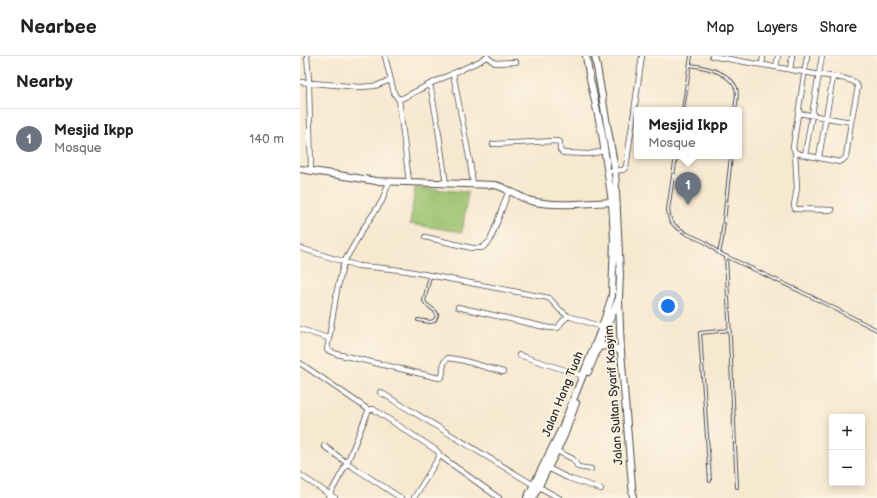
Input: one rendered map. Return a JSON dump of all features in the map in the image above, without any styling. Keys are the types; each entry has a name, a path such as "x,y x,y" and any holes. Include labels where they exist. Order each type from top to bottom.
{"main road":[{"path":"586,56 605,151 612,171"},
{"path":"595,56 612,171 620,275 619,298 612,296"},
{"path":"300,169 376,181 495,185 509,190 522,198 538,202 562,204 612,202"},
{"name":"Jalan Hang Tuah","path":"533,498 602,328 612,296 614,240 612,171"},
{"name":"Jalan Hang Tuah","path":"527,498 537,486 548,468 564,436 584,382 600,347 619,298"},
{"name":"Jalan Sultan Syarif Kasyim","path":"619,298 621,352 633,498"},
{"path":"600,347 609,346 617,348 621,352"}],"street":[{"path":"307,56 311,171"},
{"path":"385,56 395,97 399,99 409,182"},
{"path":"399,99 404,98 487,56 494,63 516,62"},
{"path":"635,107 642,56"},
{"path":"714,56 851,80 855,82 858,87 846,157 839,162 795,152"},
{"path":"745,62 746,56"},
{"path":"762,65 763,56"},
{"path":"776,67 778,56"},
{"path":"790,70 792,56"},
{"path":"807,56 793,147 795,152 797,188 794,205 795,209 832,210"},
{"path":"805,155 822,56"},
{"path":"452,73 473,184"},
{"path":"819,157 833,77"},
{"path":"300,82 360,87 375,86 391,80"},
{"path":"430,84 446,184"},
{"path":"612,171 623,170 626,167 634,112"},
{"path":"798,113 851,122"},
{"path":"493,144 556,141 560,142 560,150 563,153 589,154 605,151"},
{"path":"389,182 382,200 362,229 344,262 326,348 330,352 439,378 442,377 444,362 448,358 461,360 503,372"},
{"path":"425,237 472,248 482,248 490,241 509,190"},
{"path":"300,248 358,266 383,268 549,298 568,316 602,328"},
{"path":"458,307 549,328 558,328 568,316"},
{"path":"300,329 328,338"},
{"path":"519,355 583,376"},
{"path":"300,363 369,410 374,409 436,450 439,455 499,498"},
{"path":"380,392 559,498"},
{"path":"329,496 347,463 369,410"},
{"path":"324,446 347,463 401,498"},
{"path":"557,451 573,459 578,467 591,469"},
{"path":"414,498 439,455"},
{"path":"548,468 558,474 601,490"},
{"path":"300,474 329,496 335,498"}],"lane":[{"path":"683,107 691,56"},
{"path":"690,65 702,66 724,75 736,88 735,107"},
{"path":"676,159 668,210 670,220 676,226 687,234 705,242 719,253 808,294 877,330"},
{"path":"719,253 722,239 730,159"},
{"path":"726,256 737,487"},
{"path":"418,320 431,322 436,318 436,312 424,301 430,276"},
{"path":"710,481 700,333 729,330"}],"green space":[{"path":"415,188 468,192 462,232 410,224"}],"place":[{"name":"Mesjid Ikpp","path":"688,205"}]}
